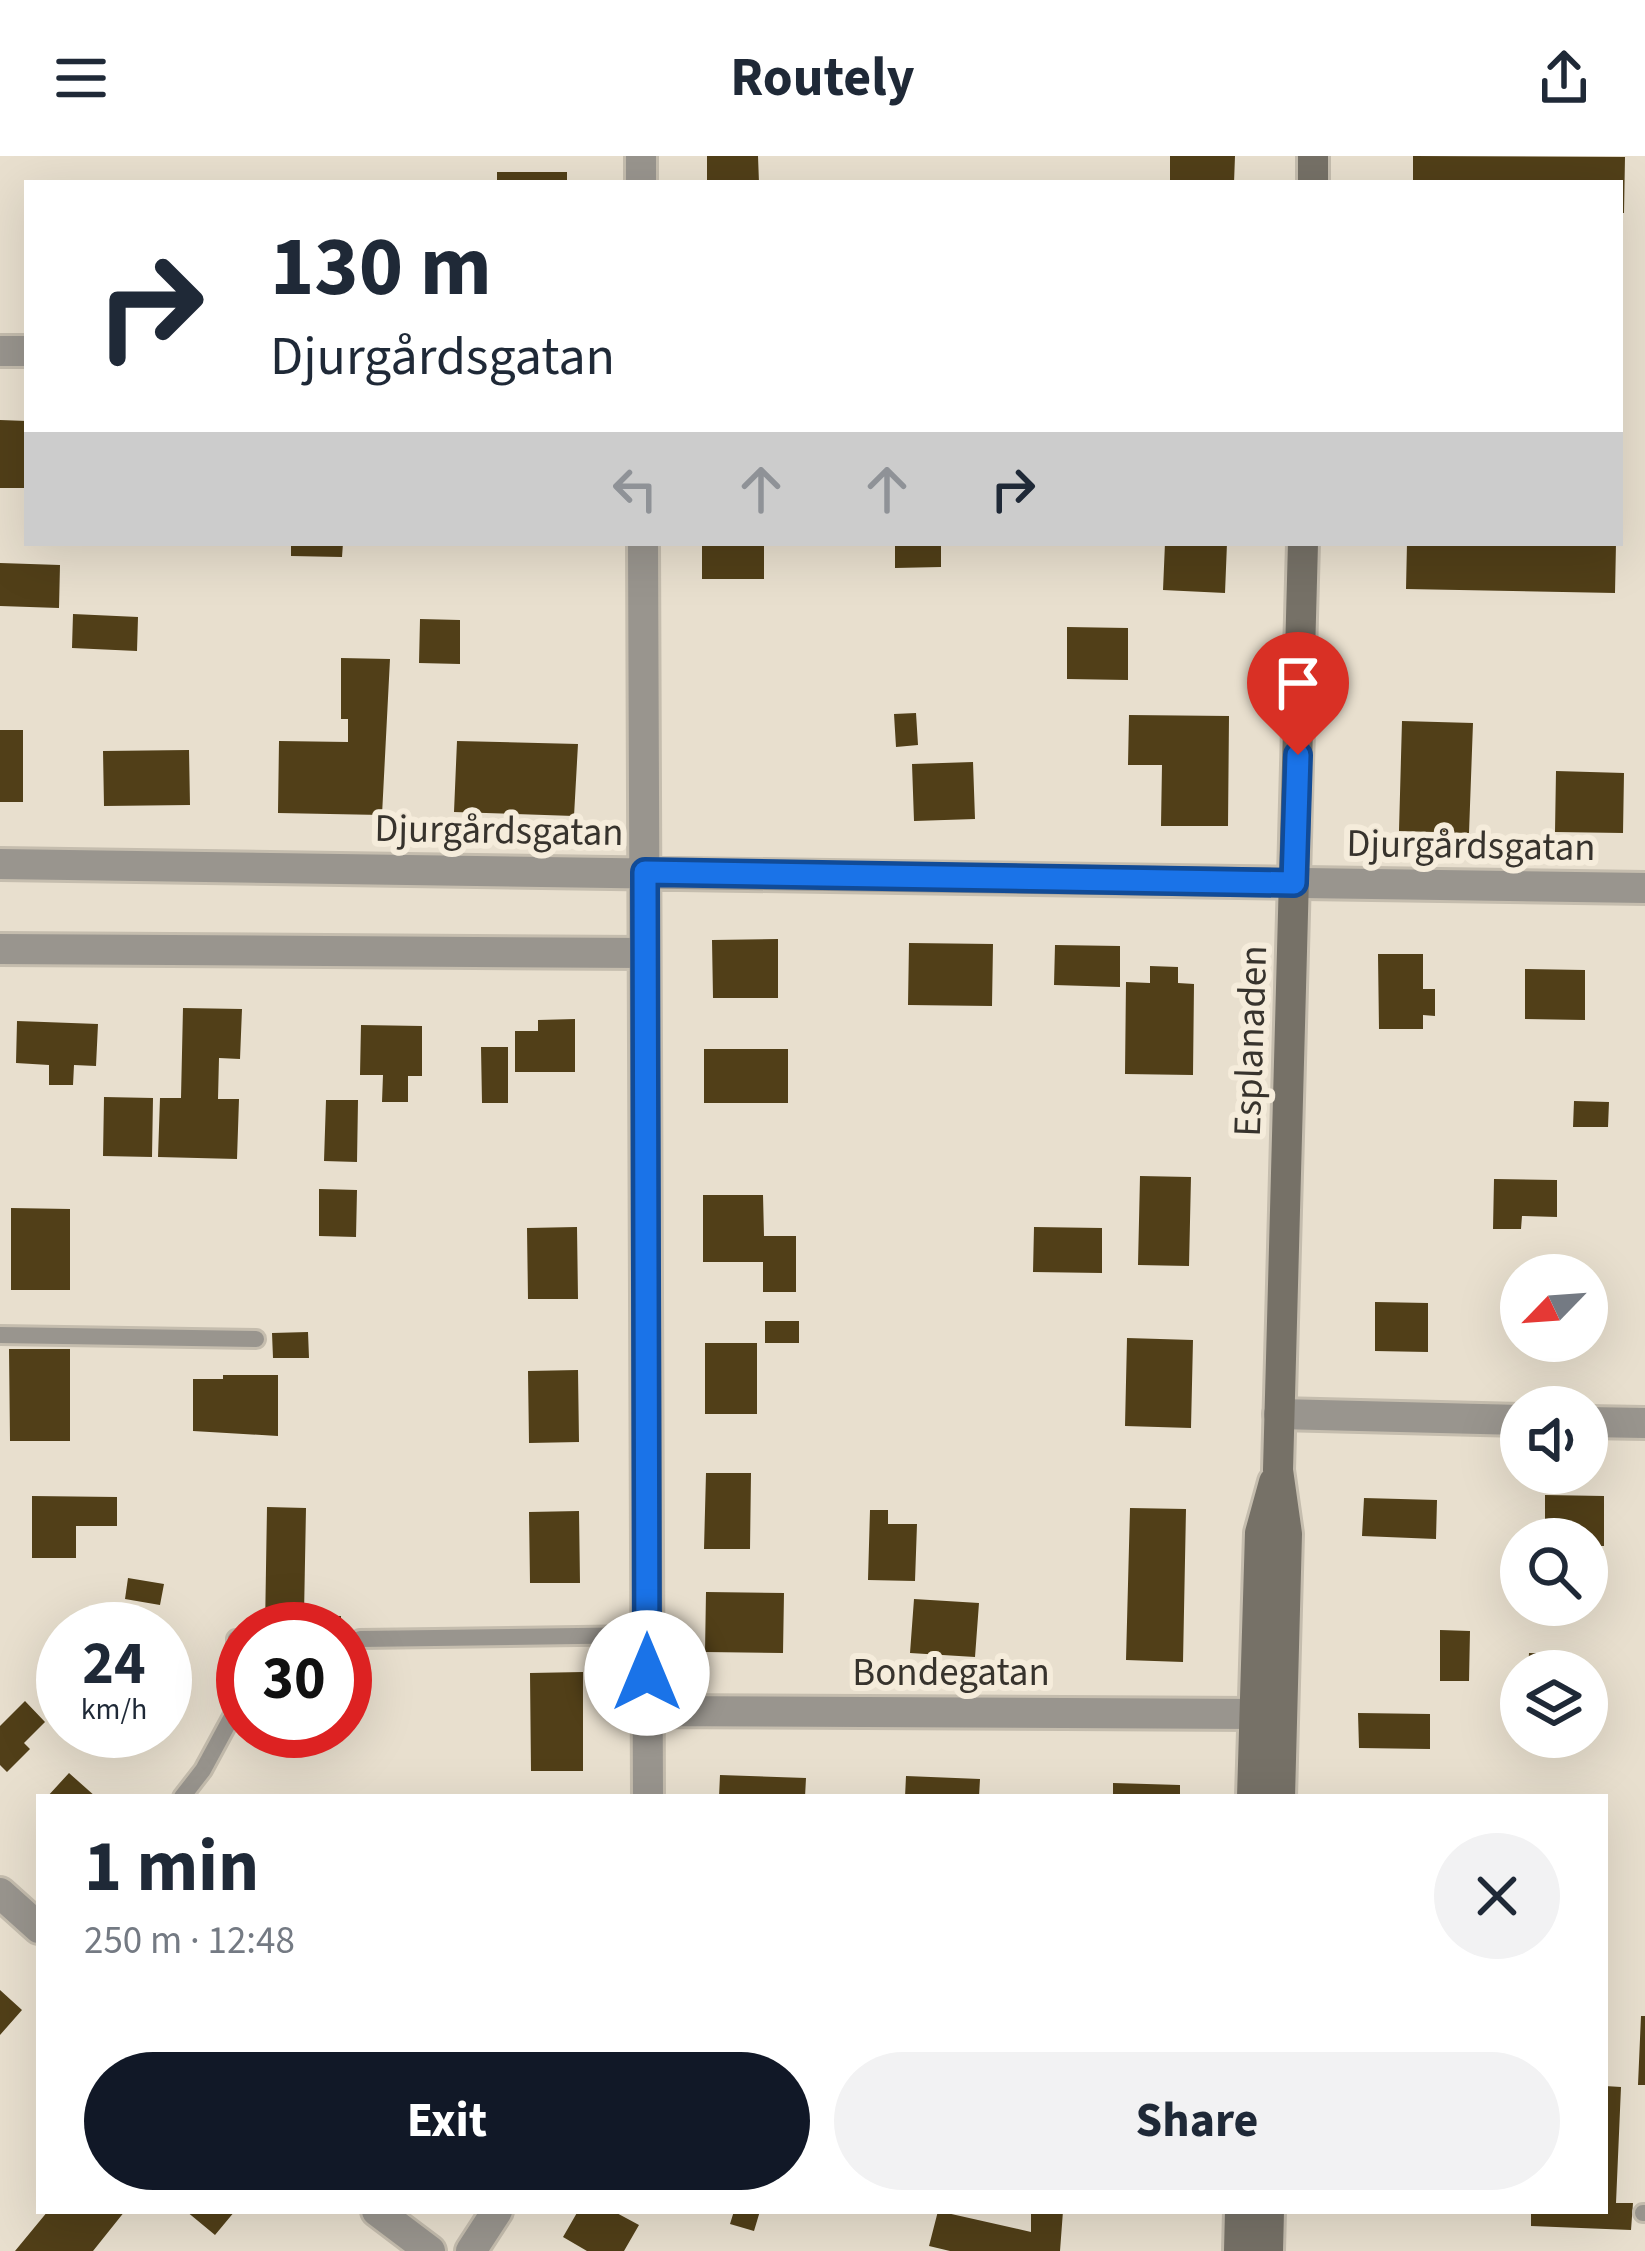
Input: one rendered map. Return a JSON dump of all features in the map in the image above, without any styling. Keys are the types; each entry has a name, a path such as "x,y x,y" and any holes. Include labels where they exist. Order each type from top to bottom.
{"street":[{"path":"643,546 648,1794"},
{"name":"Esplanaden","path":"1280,1794 1287,1534 1278,1470 1279,1414 1303,546"},
{"name":"Djurgårdsgatan","path":"0,864 1645,888"},
{"path":"0,949 643,953"},
{"path":"1279,1414 1500,1419"},
{"path":"1608,1422 1645,1423"},
{"name":"Esplanaden","path":"1252,1794 1260,1533 1278,1470"},
{"name":"Bondegatan","path":"647,1711 1255,1714"},
{"path":"0,1893 36,1925"},
{"path":"381,2214 430,2251"},
{"path":"471,2251 495,2214"},
{"path":"1239,2251 1240,2214"},
{"path":"1268,2251 1269,2214"}],"lane":[{"path":"0,1335 256,1340"},
{"path":"372,1639 646,1635"},
{"path":"184,1794 216,1746"}],"building":[{"path":"707,156 758,156 759,180 707,180"},
{"path":"1170,156 1235,156 1234,180 1170,180"},
{"path":"1413,156 1625,157 1624,213 1623,180 1413,180"},
{"path":"497,172 567,172 567,180 497,180"},
{"path":"0,420 24,421 24,488 0,488"},
{"path":"291,546 343,546 342,557 291,556"},
{"path":"702,546 764,546 764,579 702,579"},
{"path":"895,546 941,546 941,567 895,568"},
{"path":"1165,546 1227,546 1225,593 1163,590"},
{"path":"1407,546 1616,546 1615,593 1406,589"},
{"path":"0,563 60,565 59,608 0,606"},
{"path":"73,614 138,617 137,651 72,648"},
{"path":"420,619 460,620 460,664 419,663"},
{"path":"1067,627 1128,628 1128,680 1067,679"},
{"path":"341,658 390,659 382,815 278,813 279,741 348,742 348,719 341,719"},
{"path":"916,713 918,745 896,747 894,714"},
{"path":"1129,715 1229,716 1228,826 1161,826 1162,765 1128,765"},
{"path":"1402,721 1473,723 1469,833 1399,831"},
{"path":"0,730 23,730 23,802 0,802"},
{"path":"457,741 578,744 574,816 454,812"},
{"path":"189,750 190,805 104,806 103,751"},
{"path":"973,762 975,819 914,821 912,764"},
{"path":"1556,771 1624,773 1623,833 1555,832"},
{"path":"778,939 778,998 713,998 712,940"},
{"path":"909,943 993,944 992,1006 908,1005"},
{"path":"1055,945 1120,946 1120,987 1054,985"},
{"path":"1378,954 1423,954 1423,989 1435,989 1435,1016 1423,1015 1423,1029 1379,1029"},
{"path":"1150,966 1178,967 1178,983 1194,984 1193,1075 1125,1074 1126,982 1150,983"},
{"path":"1525,969 1585,970 1585,1020 1525,1019"},
{"path":"183,1008 242,1009 240,1059 219,1058 218,1099 239,1099 237,1159 158,1157 160,1098 181,1098"},
{"path":"575,1019 575,1072 515,1072 515,1031 538,1031 538,1020"},
{"path":"17,1021 98,1024 96,1066 74,1065 73,1085 49,1085 49,1065 16,1063"},
{"path":"361,1025 422,1026 422,1076 408,1076 408,1102 382,1102 383,1075 360,1075"},
{"path":"481,1047 508,1047 508,1103 482,1103"},
{"path":"704,1049 788,1049 788,1103 704,1103"},
{"path":"104,1097 153,1098 152,1157 103,1156"},
{"path":"326,1100 358,1100 357,1162 324,1161"},
{"path":"1574,1101 1609,1102 1608,1127 1573,1127"},
{"path":"1140,1176 1191,1177 1189,1266 1138,1265"},
{"path":"1494,1179 1557,1180 1557,1217 1522,1216 1521,1229 1493,1229"},
{"path":"319,1189 357,1190 356,1237 319,1236"},
{"path":"703,1195 763,1195 764,1236 796,1236 796,1292 763,1292 763,1262 703,1262"},
{"path":"11,1208 70,1209 70,1290 11,1290"},
{"path":"577,1227 578,1299 528,1299 527,1228"},
{"path":"1034,1227 1102,1228 1102,1273 1033,1272"},
{"path":"1375,1302 1428,1303 1428,1352 1375,1351"},
{"path":"765,1321 799,1321 799,1343 765,1343"},
{"path":"308,1332 309,1358 273,1358 272,1333"},
{"path":"1127,1338 1193,1340 1191,1428 1125,1426"},
{"path":"705,1343 757,1343 757,1414 705,1414"},
{"path":"9,1349 70,1349 70,1441 10,1441"},
{"path":"578,1370 579,1442 529,1443 528,1371"},
{"path":"223,1375 278,1375 278,1436 193,1431 193,1379 223,1379"},
{"path":"706,1473 751,1473 750,1549 704,1549"},
{"path":"1545,1495 1604,1496 1604,1518 1545,1518"},
{"path":"32,1496 117,1497 117,1526 76,1526 76,1558 32,1558"},
{"path":"1364,1498 1437,1500 1436,1539 1362,1536"},
{"path":"267,1507 306,1508 304,1602 265,1602"},
{"path":"1130,1508 1186,1509 1183,1662 1126,1660"},
{"path":"870,1510 888,1510 888,1524 917,1524 915,1581 868,1580"},
{"path":"579,1511 580,1583 530,1583 529,1512"},
{"path":"128,1578 164,1584 161,1602 125,1599"},
{"path":"706,1592 784,1593 783,1653 705,1652"},
{"path":"914,1599 979,1603 975,1657 910,1653"},
{"path":"1440,1630 1470,1631 1469,1681 1440,1681"},
{"path":"583,1672 583,1771 531,1771 530,1673"},
{"path":"25,1701 36,1713 36,1731 24,1743 30,1749 7,1772 0,1765 0,1726"},
{"path":"1358,1713 1430,1714 1430,1749 1359,1748"},
{"path":"69,1773 93,1794 50,1794"},
{"path":"720,1775 806,1778 805,1794 719,1794"},
{"path":"906,1776 980,1779 979,1794 905,1794"},
{"path":"1113,1783 1180,1785 1180,1794 1113,1794"},
{"path":"0,1990 22,2010 0,2035"},
{"path":"1641,2016 1645,2016 1645,2085 1638,2085"},
{"path":"1608,2086 1621,2087 1616,2203 1633,2203 1631,2230 1531,2226 1531,2214 1608,2214"},
{"path":"46,2214 123,2214 93,2251 15,2251"},
{"path":"190,2214 232,2214 215,2235"},
{"path":"576,2214 619,2214 639,2225 624,2251 587,2251 563,2237"},
{"path":"733,2214 759,2214 754,2231 730,2224"},
{"path":"937,2214 1031,2232 1031,2214 1063,2214 1060,2251 950,2251 929,2246"}],"route":[{"path":"647,1673 645,872 1294,883 1298,755"}]}
